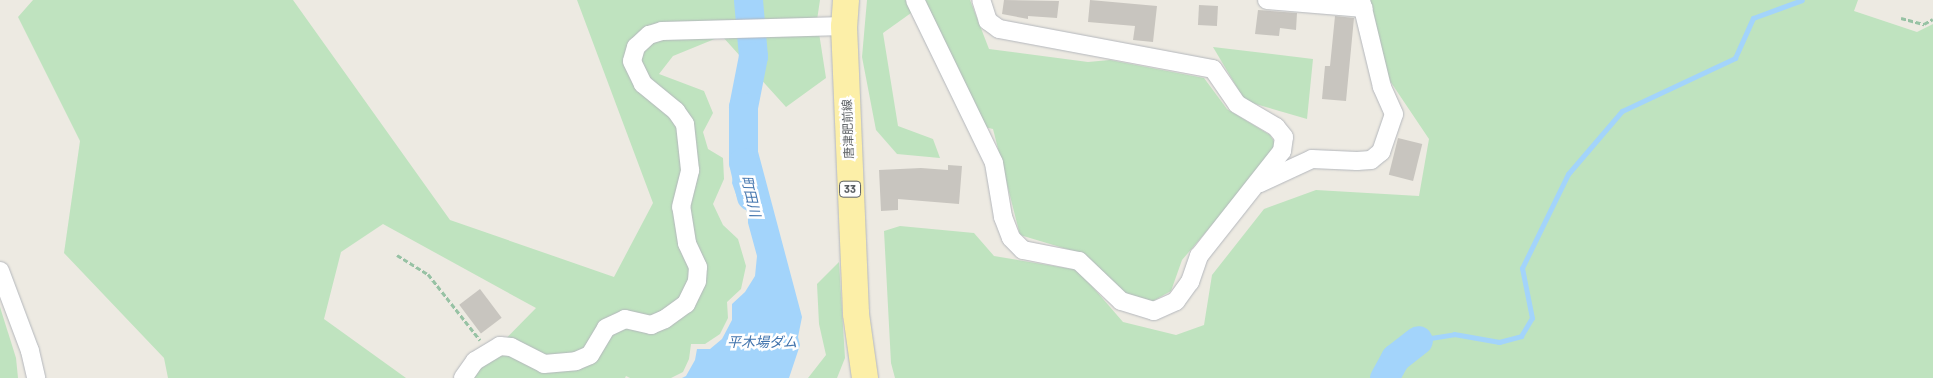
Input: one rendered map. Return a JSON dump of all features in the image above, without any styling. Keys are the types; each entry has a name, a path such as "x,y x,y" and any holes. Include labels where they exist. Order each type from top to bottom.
{"main road":[{"name":"唐津肥前線","path":"846,0 831,27 856,314 865,378"}],"street":[{"path":"915,0 994,163 1003,216 1010,238 1023,250 1079,261 1121,301 1154,311 1176,302 1190,282 1199,256 1258,184 1282,151 1284,137 1276,127 1237,104 1213,69 999,29 988,21 981,0"},
{"path":"1258,184 1312,159 1370,160 1381,152 1394,114 1382,87 1362,4 1267,0"},
{"path":"463,378 475,361 500,346 511,347 544,364 576,361 590,355 606,328 625,319 651,325 665,319 686,304 697,281 698,267 687,243 681,207 690,170 685,124 676,111 643,84 632,61 636,47 649,35 662,30 831,27"},
{"path":"0,271 30,350 36,378"}],"path":[{"path":"1901,18 1924,24 1933,19"},
{"path":"397,255 428,274 489,352"}],"green space":[{"path":"33,0 293,0 450,220 614,277 653,203 577,0 820,0 817,20 826,78 786,107 722,36 673,56 659,74 704,91 713,113 703,132 708,149 723,158 724,179 713,204 723,225 738,239 746,266 741,289 727,302 728,318 720,334 705,344 691,344 689,359 683,372 671,378 630,378 626,376 625,378 467,378 536,308 383,224 341,252 324,319 406,378 168,378 164,358 64,253 80,141 18,17"},
{"path":"867,0 970,0 989,49 1088,62 1110,60 1204,78 1227,109 1270,135 1278,148 1182,260 1171,291 1146,305 1119,292 1080,253 1020,235 993,129 980,126 925,3 883,33 898,126 933,139 940,158 897,154 876,130 862,57"},
{"path":"1369,0 1858,0 1854,11 1917,32 1933,24 1933,378 895,378 891,363 884,231 900,226 974,233 994,256 1078,270 1123,322 1176,335 1204,325 1212,275 1264,209 1316,190 1419,196 1429,139 1388,78"},
{"path":"1213,47 1313,59 1307,119 1245,101"},
{"path":"839,262 845,358 837,378 808,378 826,355 819,324 817,284"},
{"path":"0,307 16,358 18,378 0,378"}],"water":[{"name":"平木場ダム","path":"756,144 802,317 798,337 800,345 789,378 682,378 686,376 695,360 697,349 710,349 722,339 732,320 732,304 745,292 755,276 757,256 748,223 748,214 745,206 738,200 732,183 734,168 738,158 755,159"}],"building":[{"path":"1004,0 1059,1 1057,18 1028,16 1028,19 1002,14"},
{"path":"1090,0 1157,6 1153,42 1133,40 1135,26 1088,22"},
{"path":"1199,5 1218,6 1217,26 1198,25"},
{"path":"1258,10 1297,13 1296,30 1280,28 1279,36 1255,34"},
{"path":"1335,16 1354,18 1346,101 1322,99 1325,66 1330,66"},
{"path":"1398,138 1422,144 1413,181 1389,175"},
{"path":"948,165 962,166 959,204 898,199 898,210 881,211 879,170 921,168 948,170"},
{"path":"480,289 502,318 481,333 459,305"}],"waterway":[{"name":"町田川","path":"748,0 753,56 743,107 743,162 751,196"},
{"path":"1418,340 1454,334 1499,342 1521,336 1532,318 1522,268 1568,174 1622,111 1735,58 1753,18 1802,0"},
{"path":"1384,378 1395,358 1418,340"}]}
